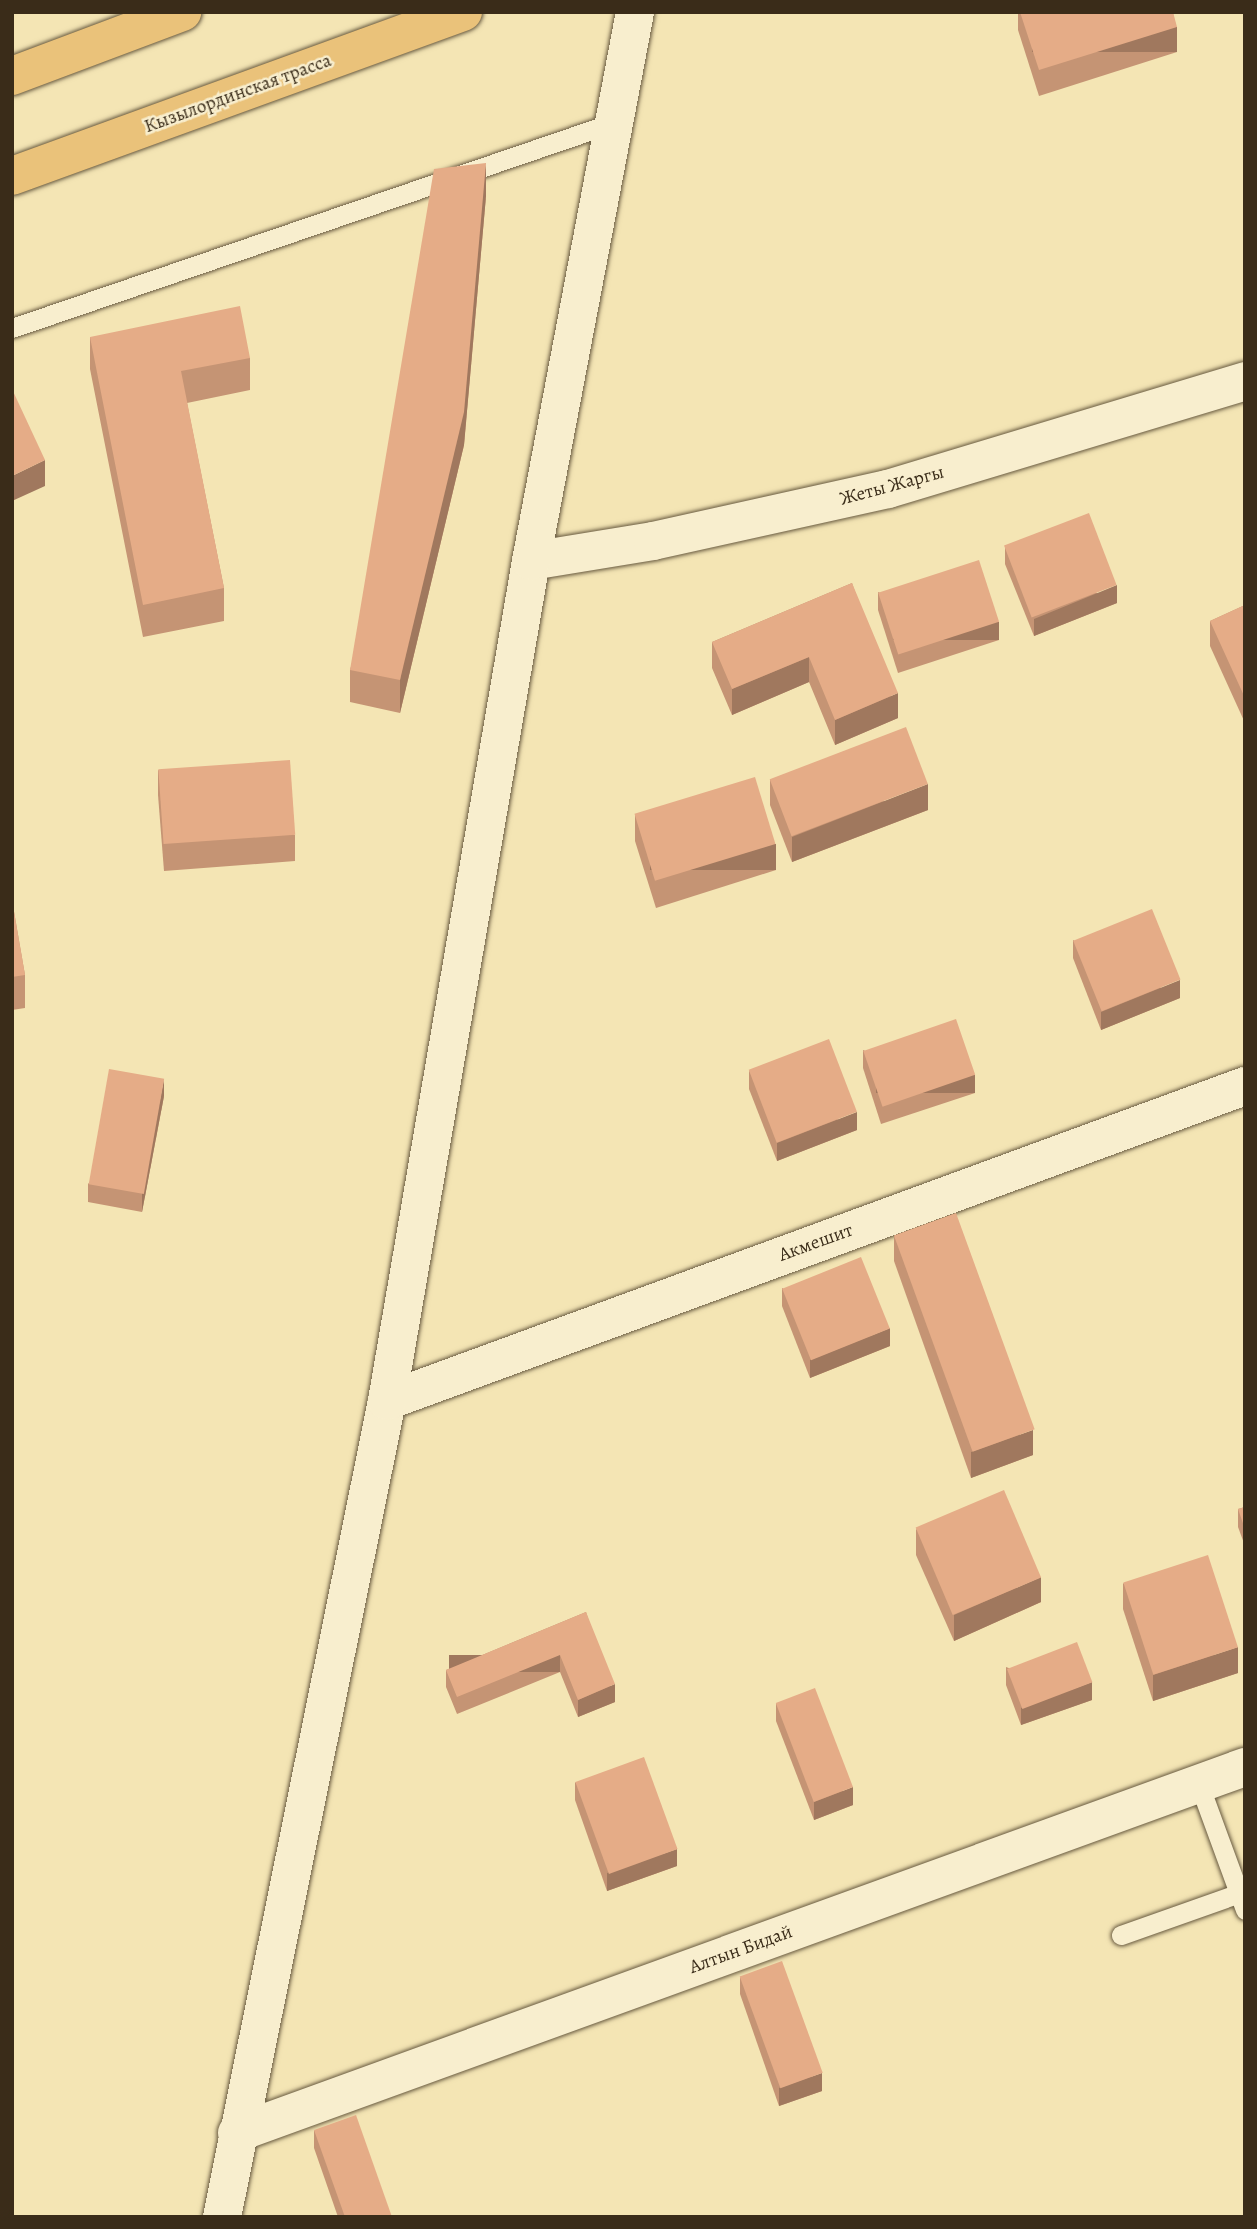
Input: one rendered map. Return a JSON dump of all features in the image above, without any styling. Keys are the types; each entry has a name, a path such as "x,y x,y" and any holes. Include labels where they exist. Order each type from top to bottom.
{"highway":[{"name":"Кызылординская трасса","path":"12,176 463,12"},
{"path":"12,76 180,13"}],"street":[{"path":"222,2217 387,1401 531,561 635,12"},
{"name":"Жеты Жаргы","path":"531,561 653,541 888,489 1245,381"},
{"name":"Акмешит","path":"387,1401 1245,1086"},
{"name":"Алтын Бидай","path":"237,2133 1245,1767"}],"lane":[{"path":"12,328 615,122"},
{"path":"1121,1935 1243,1898 1199,1783"}],"building":[{"path":"1020,12 1173,12 1177,27 1039,70"},
{"path":"486,163 464,412 400,680 350,670 434,169"},
{"path":"240,306 250,358 181,371 224,588 143,605 90,337"},
{"path":"12,389 45,460 12,476"},
{"path":"1089,513 1117,585 1032,617 1004,546"},
{"path":"979,560 999,622 898,655 878,593"},
{"path":"852,583 898,693 835,720 809,657 732,689 712,642"},
{"path":"1245,605 1245,698 1210,621"},
{"path":"906,727 928,784 792,836 770,779"},
{"path":"290,760 295,835 164,844 158,769"},
{"path":"755,777 775,844 655,881 635,814"},
{"path":"12,900 25,975 12,977"},
{"path":"1152,909 1180,979 1102,1011 1073,941"},
{"path":"956,1019 975,1075 883,1107 863,1051"},
{"path":"829,1039 857,1112 777,1143 749,1070"},
{"path":"109,1069 164,1079 144,1194 89,1184"},
{"path":"956,1213 1035,1429 973,1452 894,1236"},
{"path":"861,1257 890,1328 811,1360 782,1289"},
{"path":"1004,1490 1041,1577 953,1615 916,1528"},
{"path":"1245,1507 1245,1529 1238,1509"},
{"path":"1208,1555 1238,1647 1153,1675 1123,1583"},
{"path":"586,1612 615,1684 578,1700 560,1655 457,1697 446,1670"},
{"path":"1077,1642 1092,1682 1022,1709 1007,1669"},
{"path":"815,1688 853,1787 814,1802 776,1703"},
{"path":"644,1757 678,1849 609,1874 575,1782"},
{"path":"782,1961 823,2073 780,2088 740,1976"},
{"path":"356,2115 392,2217 345,2217 314,2130"}]}
